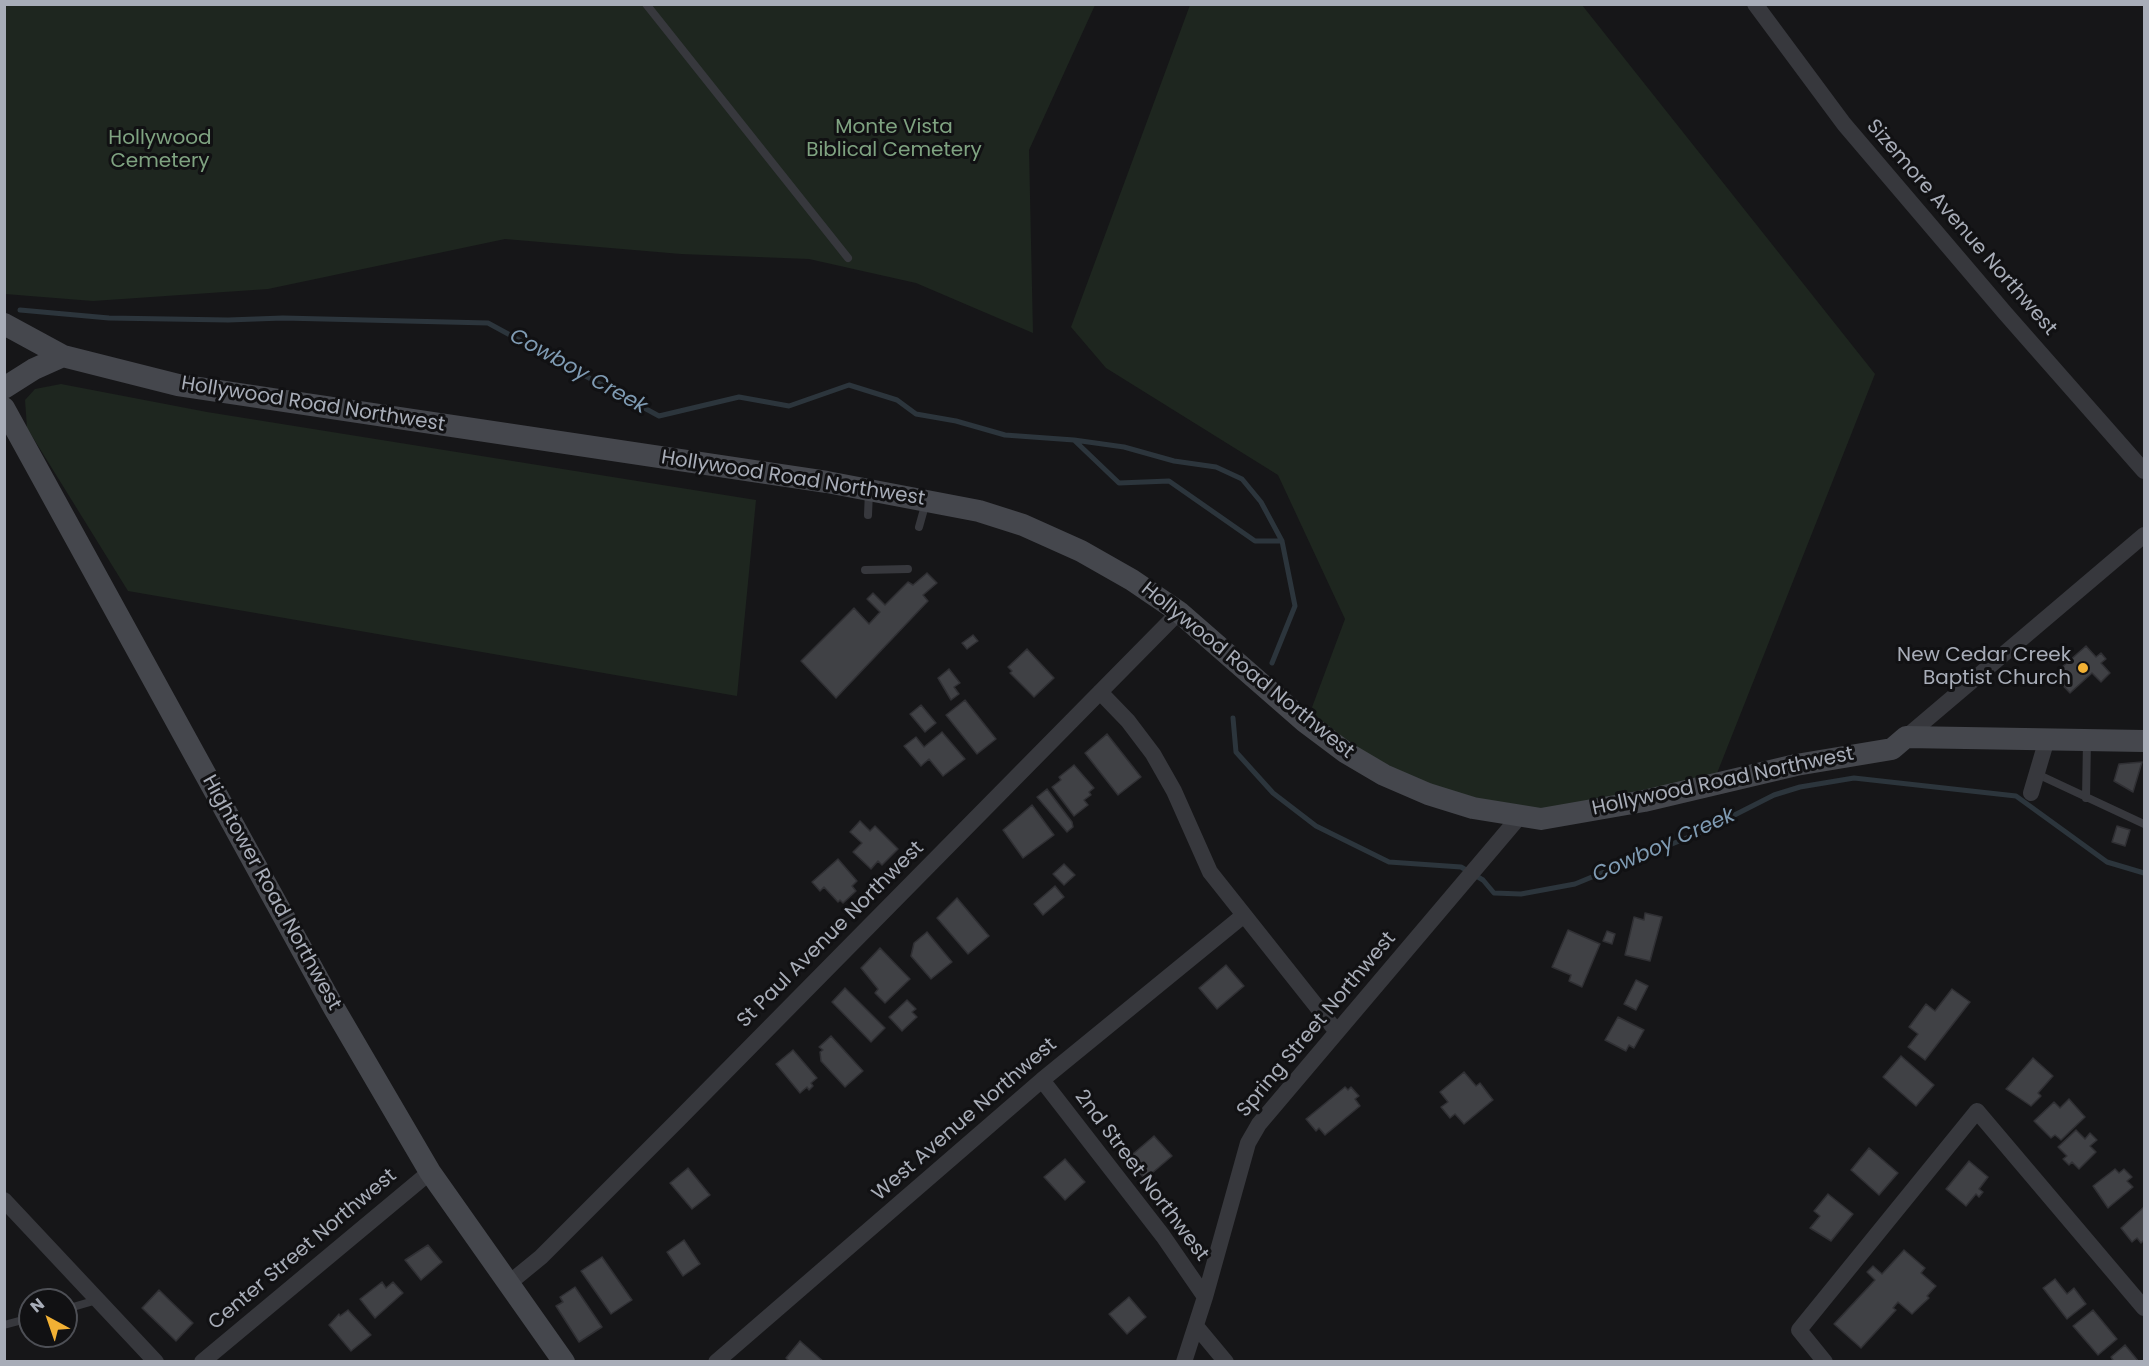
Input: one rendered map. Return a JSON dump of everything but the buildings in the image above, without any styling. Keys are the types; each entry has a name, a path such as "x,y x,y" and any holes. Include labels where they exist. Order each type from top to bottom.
{"street":[{"name":"Sizemore Avenue Northwest","path":"1755,4 1844,124 2005,314 2145,471"},
{"name":"Hollywood Road Northwest","path":"4,324 63,356 178,385 869,490 979,511 1023,525 1081,552 1132,580 1179,612 1305,722 1345,752 1384,775 1428,794 1473,808 1541,819 1644,801 1796,765 1892,749 1906,737 2145,741"},
{"path":"4,388 34,369 63,356"},
{"name":"Hightower Road Northwest","path":"4,408 334,1008 430,1172 564,1362"},
{"path":"1906,737 2145,535"},
{"name":"St Paul Avenue Northwest","path":"508,1284 541,1257 678,1120 1179,612"},
{"path":"1100,692 1128,721 1153,754 1174,791 1210,873 1337,1032"},
{"path":"2031,793 2047,739"},
{"name":"Spring Street Northwest","path":"1184,1362 1205,1297 1248,1143 1259,1124 1520,816"},
{"name":"West Avenue Northwest","path":"716,1362 1042,1080 1244,915"},
{"name":"2nd Street Northwest","path":"1042,1080 1163,1236 1205,1297"},
{"path":"1825,1362 1799,1330 1977,1111 2145,1308"},
{"name":"Center Street Northwest","path":"202,1362 430,1172"},
{"path":"4,1200 156,1362"},
{"path":"1196,1326 1226,1362"}],"lane":[{"path":"646,4 848,258"},
{"path":"868,515 869,490"},
{"path":"919,527 926,501"},
{"path":"865,570 908,569"},
{"path":"2086,798 2087,740"},
{"path":"2037,774 2057,781 2086,798 2145,824"},
{"path":"78,1306 98,1300"}],"green space":[{"path":"4,5 1095,5 1029,150 1033,333 916,283 809,259 681,254 505,239 268,289 93,301 5,294"},
{"path":"1190,5 1582,5 1875,374 1708,796 1530,824 1418,786 1308,718 1345,619 1278,475 1106,368 1071,327"},
{"path":"61,384 207,412 756,500 737,696 128,591 27,428 25,400 35,389"}],"waterway":[{"name":"Cowboy Creek","path":"20,310 109,318 228,320 283,318 488,323 659,416 739,397 789,406 849,385 897,400 916,414 956,421 1005,435 1074,440 1119,483 1169,481 1255,541 1282,541 1295,606 1272,663"},
{"path":"1074,440 1124,447 1174,461 1216,467 1242,479 1261,502 1282,541"},
{"name":"Cowboy Creek","path":"1233,718 1236,752 1273,793 1316,826 1389,862 1461,867 1483,880 1494,893 1521,894 1575,884 1701,832 1774,795 1800,787 1854,778 2016,796 2107,862 2144,873"}],"place":[{"name":"New Cedar Creek Baptist Church","path":"2083,668"}],"park label":[{"name":"Monte Vista Biblical Cemetery","path":"894,140"},
{"name":"Hollywood Cemetery","path":"160,150"}]}
